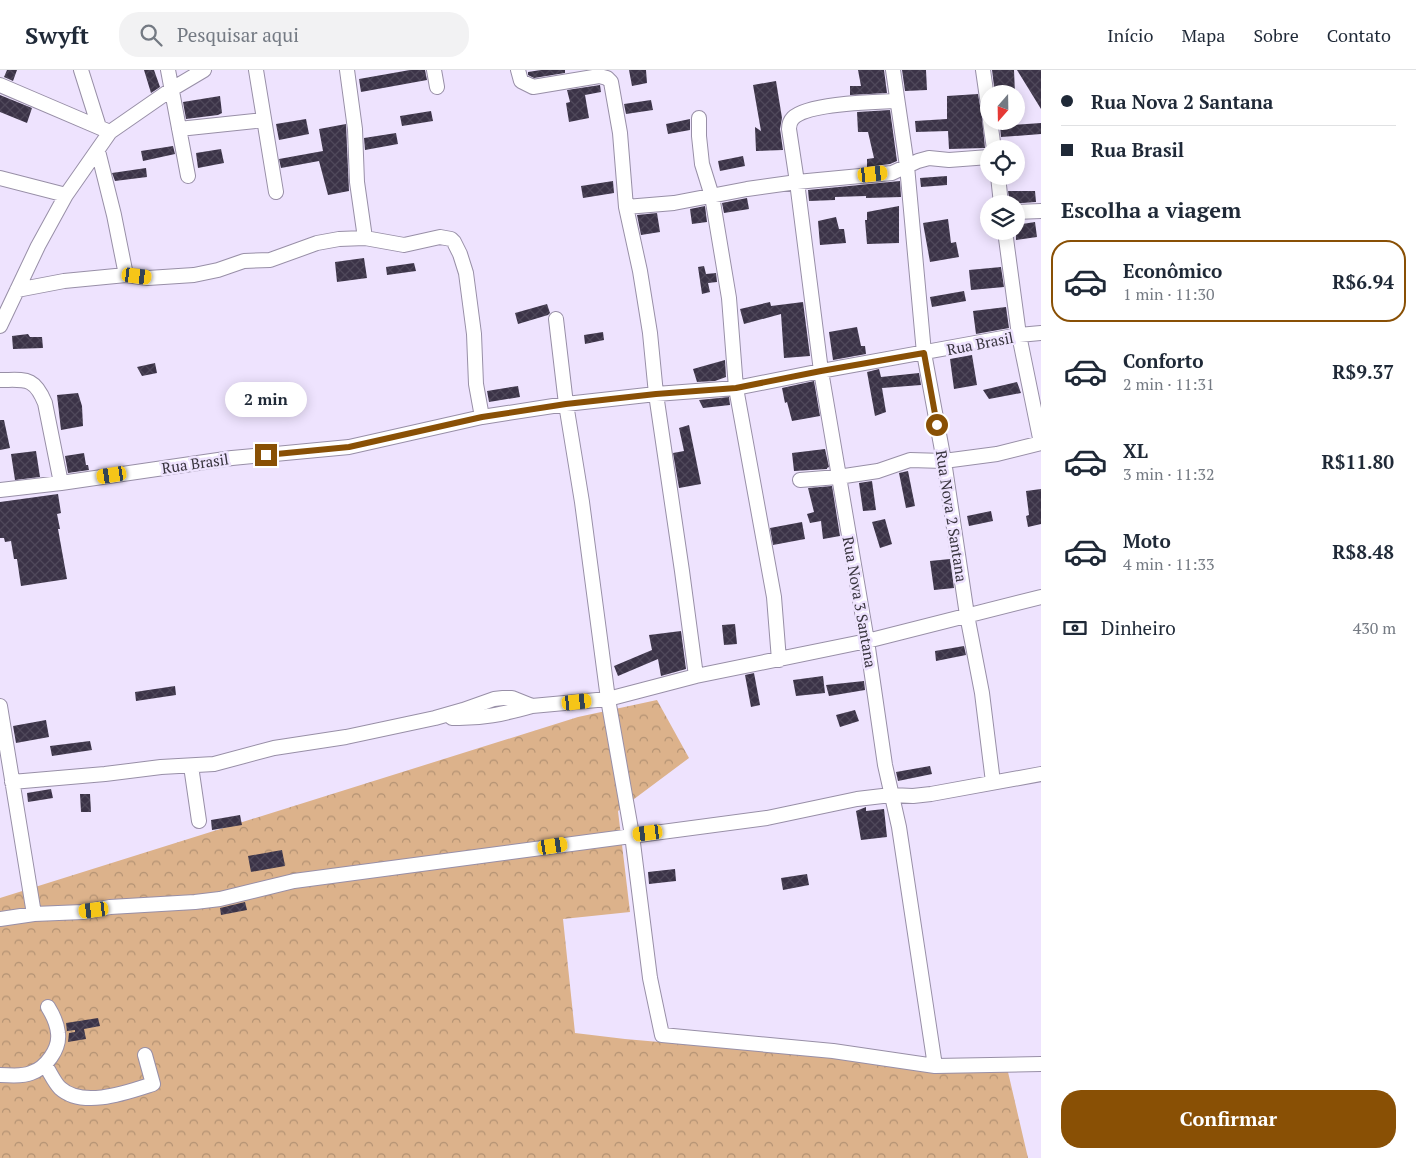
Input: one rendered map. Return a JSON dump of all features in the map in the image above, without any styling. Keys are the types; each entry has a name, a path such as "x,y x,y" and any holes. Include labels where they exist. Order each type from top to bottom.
{"street":[{"path":"0,326 38,246 66,195 98,151 104,129 81,70"},
{"path":"168,70 188,176"},
{"path":"104,129 204,70"},
{"path":"256,70 276,192"},
{"path":"347,70 355,129 357,182 365,238"},
{"path":"434,70 437,87"},
{"path":"518,70 521,82 533,87 599,76 607,78 611,82 620,133 626,207 640,271 650,333 656,394 686,593 696,676"},
{"name":"Rua Nova 2 Santana","path":"893,70 907,166 924,353 944,461 967,615 982,693 993,782"},
{"path":"983,70 985,85"},
{"path":"0,85 41,104 104,129"},
{"name":"Rua Nova 3 Santana","path":"897,101 834,106 812,110 797,115 789,123 821,371 867,641 884,758 899,827 935,1066"},
{"path":"699,118 702,164 712,196 729,298 736,388 774,596 779,660"},
{"path":"179,129 264,120"},
{"path":"98,151 114,215 126,275"},
{"path":"626,207 674,203 747,189 797,182 892,173 929,158 949,160 980,158"},
{"path":"0,178 66,195"},
{"path":"1025,212 1041,211"},
{"path":"17,290 64,282 126,275 148,278 194,275 218,270 244,261 270,260 317,243 339,239 365,238 404,245 440,237 451,239 460,254 466,273 474,334 475,377 482,417"},
{"path":"800,480 878,471 910,460 944,461 997,454 1041,443 1018,335 1006,240"},
{"path":"556,319 566,404 582,502 608,699 632,835 649,969 662,1035 833,1051 935,1066 1041,1064"},
{"name":"Rua Brasil","path":"0,490 232,458 315,452 349,447 482,417 566,404 656,394 736,388 1018,335 1041,333"},
{"path":"0,380 28,381 35,385 40,392 45,402 61,483"},
{"path":"12,782 161,767 222,763 274,748 346,737 435,718 494,699 517,700 532,706 608,699 696,676 867,641 1041,597"},
{"path":"0,706 34,914"},
{"path":"191,766 199,822"},
{"path":"0,919 34,914 83,912 110,907 220,899 294,881 767,818 857,799 892,795 922,795 1041,774"},
{"path":"0,1075 31,1073 45,1065 54,1051 59,1035 54,1018 48,1007"},
{"path":"45,1065 60,1087 70,1094 87,1099 122,1093 153,1084 145,1055"}],"green space":[{"path":"657,700 689,758 618,811 630,912 563,919 575,1033 818,1056 932,1072 1008,1072 1028,1158 0,1158 0,898 578,717"}],"building":[{"path":"7,70 17,70 13,81 4,77"},
{"path":"144,70 154,70 160,87 151,93"},
{"path":"410,70 425,70 427,80 361,92 359,79"},
{"path":"565,70 565,73 534,78 528,75 528,72"},
{"path":"629,70 646,70 647,83 632,86"},
{"path":"858,70 884,70 887,93 850,95 850,86 861,86"},
{"path":"902,70 926,70 927,90 905,91"},
{"path":"992,70 1014,70 1015,85 994,85"},
{"path":"1017,70 1041,70 1041,109"},
{"path":"776,81 782,118 780,129 783,150 756,151 755,127 761,131 753,85"},
{"path":"600,85 601,92 585,95 589,118 569,122 566,103 570,102 567,90"},
{"path":"978,94 980,130 983,130 984,140 980,140 980,148 949,149 948,131 916,132 915,121 947,119 947,96"},
{"path":"0,95 32,108 27,123 0,112"},
{"path":"220,96 222,113 186,119 183,102"},
{"path":"651,100 653,110 626,114 624,104"},
{"path":"890,110 897,161 890,164 867,167 867,159 874,158 868,132 858,132 857,112"},
{"path":"431,111 433,121 402,126 400,116"},
{"path":"306,119 309,134 279,140 276,124"},
{"path":"690,119 690,130 668,134 666,124"},
{"path":"1041,123 1041,134 1001,137 1000,130 1025,130 1025,124"},
{"path":"346,124 349,191 328,195 319,161 281,168 279,159 323,151 319,129"},
{"path":"396,133 398,144 365,150 364,138"},
{"path":"173,146 175,154 143,161 141,151"},
{"path":"221,149 224,163 198,168 196,153"},
{"path":"743,156 745,166 720,171 718,161"},
{"path":"146,168 147,177 115,181 112,173"},
{"path":"947,176 947,185 921,187 920,178"},
{"path":"613,181 614,193 583,198 581,186"},
{"path":"900,181 901,197 835,197 835,200 809,201 808,190"},
{"path":"1008,191 1035,191 1036,202 1025,203 1025,195 1009,195"},
{"path":"747,198 749,209 724,213 722,203"},
{"path":"705,206 707,222 692,224 690,209"},
{"path":"899,206 899,243 867,244 865,220 867,220 867,212"},
{"path":"657,213 660,232 641,235 637,215"},
{"path":"836,217 839,229 844,229 846,243 820,245 818,221"},
{"path":"948,219 951,243 956,242 959,257 930,262 923,223"},
{"path":"1035,222 1037,237 1025,239 1025,224"},
{"path":"364,258 367,278 337,282 335,262"},
{"path":"414,263 416,271 387,275 386,267"},
{"path":"704,266 706,274 716,273 717,282 708,283 710,292 702,294 698,267"},
{"path":"1001,267 1004,287 971,290 969,270"},
{"path":"964,291 966,301 932,307 930,297"},
{"path":"770,302 771,306 803,302 810,356 784,358 781,314 744,324 740,309"},
{"path":"547,304 550,313 548,315 518,324 515,313"},
{"path":"1006,307 1009,328 976,334 973,311"},
{"path":"857,327 861,346 865,346 866,354 833,360 829,332"},
{"path":"603,332 604,340 585,344 584,335"},
{"path":"28,334 30,337 42,337 43,348 13,349 12,336"},
{"path":"972,355 977,385 954,389 950,359"},
{"path":"725,360 726,377 715,381 697,382 693,369"},
{"path":"155,363 157,373 142,376 137,367"},
{"path":"879,369 881,377 919,373 921,385 882,388 886,412 875,416 867,372"},
{"path":"814,381 820,416 792,421 782,388"},
{"path":"1017,382 1021,393 989,399 983,390"},
{"path":"518,386 520,397 489,402 487,391"},
{"path":"78,393 82,406 83,426 61,430 57,395"},
{"path":"729,397 730,405 703,408 699,400"},
{"path":"0,420 4,420 10,448 0,450"},
{"path":"689,425 701,484 679,488 673,453 684,451 679,428"},
{"path":"825,449 829,467 827,469 794,471 792,453"},
{"path":"36,451 40,477 15,480 11,454"},
{"path":"84,453 89,470 68,473 65,456"},
{"path":"908,471 915,506 906,508 899,473"},
{"path":"872,481 876,510 863,511 859,483"},
{"path":"832,486 840,536 823,539 821,521 810,523 807,514 814,512 808,488"},
{"path":"1041,489 1041,524 1028,527 1026,516 1029,515 1026,491"},
{"path":"58,494 61,513 57,514 60,529 58,529 67,579 21,586 17,559 14,559 11,541 5,542 4,538 0,538 0,502"},
{"path":"991,511 993,521 969,526 967,516"},
{"path":"885,519 892,544 880,548 872,522"},
{"path":"802,522 805,539 773,545 770,528"},
{"path":"950,559 954,588 934,590 930,561"},
{"path":"735,624 737,644 724,645 722,625"},
{"path":"681,631 686,669 661,676 658,659 618,676 614,666 652,650 649,635"},
{"path":"964,646 966,655 936,661 935,651"},
{"path":"754,673 760,705 751,707 745,675"},
{"path":"823,676 825,693 796,696 793,680"},
{"path":"864,681 865,690 829,696 826,685"},
{"path":"175,686 176,695 136,701 135,692"},
{"path":"855,710 859,721 840,727 836,715"},
{"path":"46,720 49,737 16,743 13,726"},
{"path":"90,741 92,750 52,756 50,746"},
{"path":"930,766 932,774 898,781 896,772"},
{"path":"51,789 53,798 28,802 27,793"},
{"path":"80,794 90,794 91,812 81,812"},
{"path":"866,807 866,811 884,809 887,837 861,840 856,811"},
{"path":"240,815 242,825 212,830 211,820"},
{"path":"282,850 285,866 251,872 248,856"},
{"path":"675,869 676,881 649,884 648,872"},
{"path":"807,874 809,885 783,890 781,878"},
{"path":"245,902 247,910 221,915 220,908"},
{"path":"98,1018 100,1026 84,1029 86,1039 68,1042 69,1033 75,1032 75,1030 67,1031 66,1023"}],"route":[{"path":"266,455 315,452 349,447 482,417 566,404 656,394 736,388 924,353 937,425"}]}
